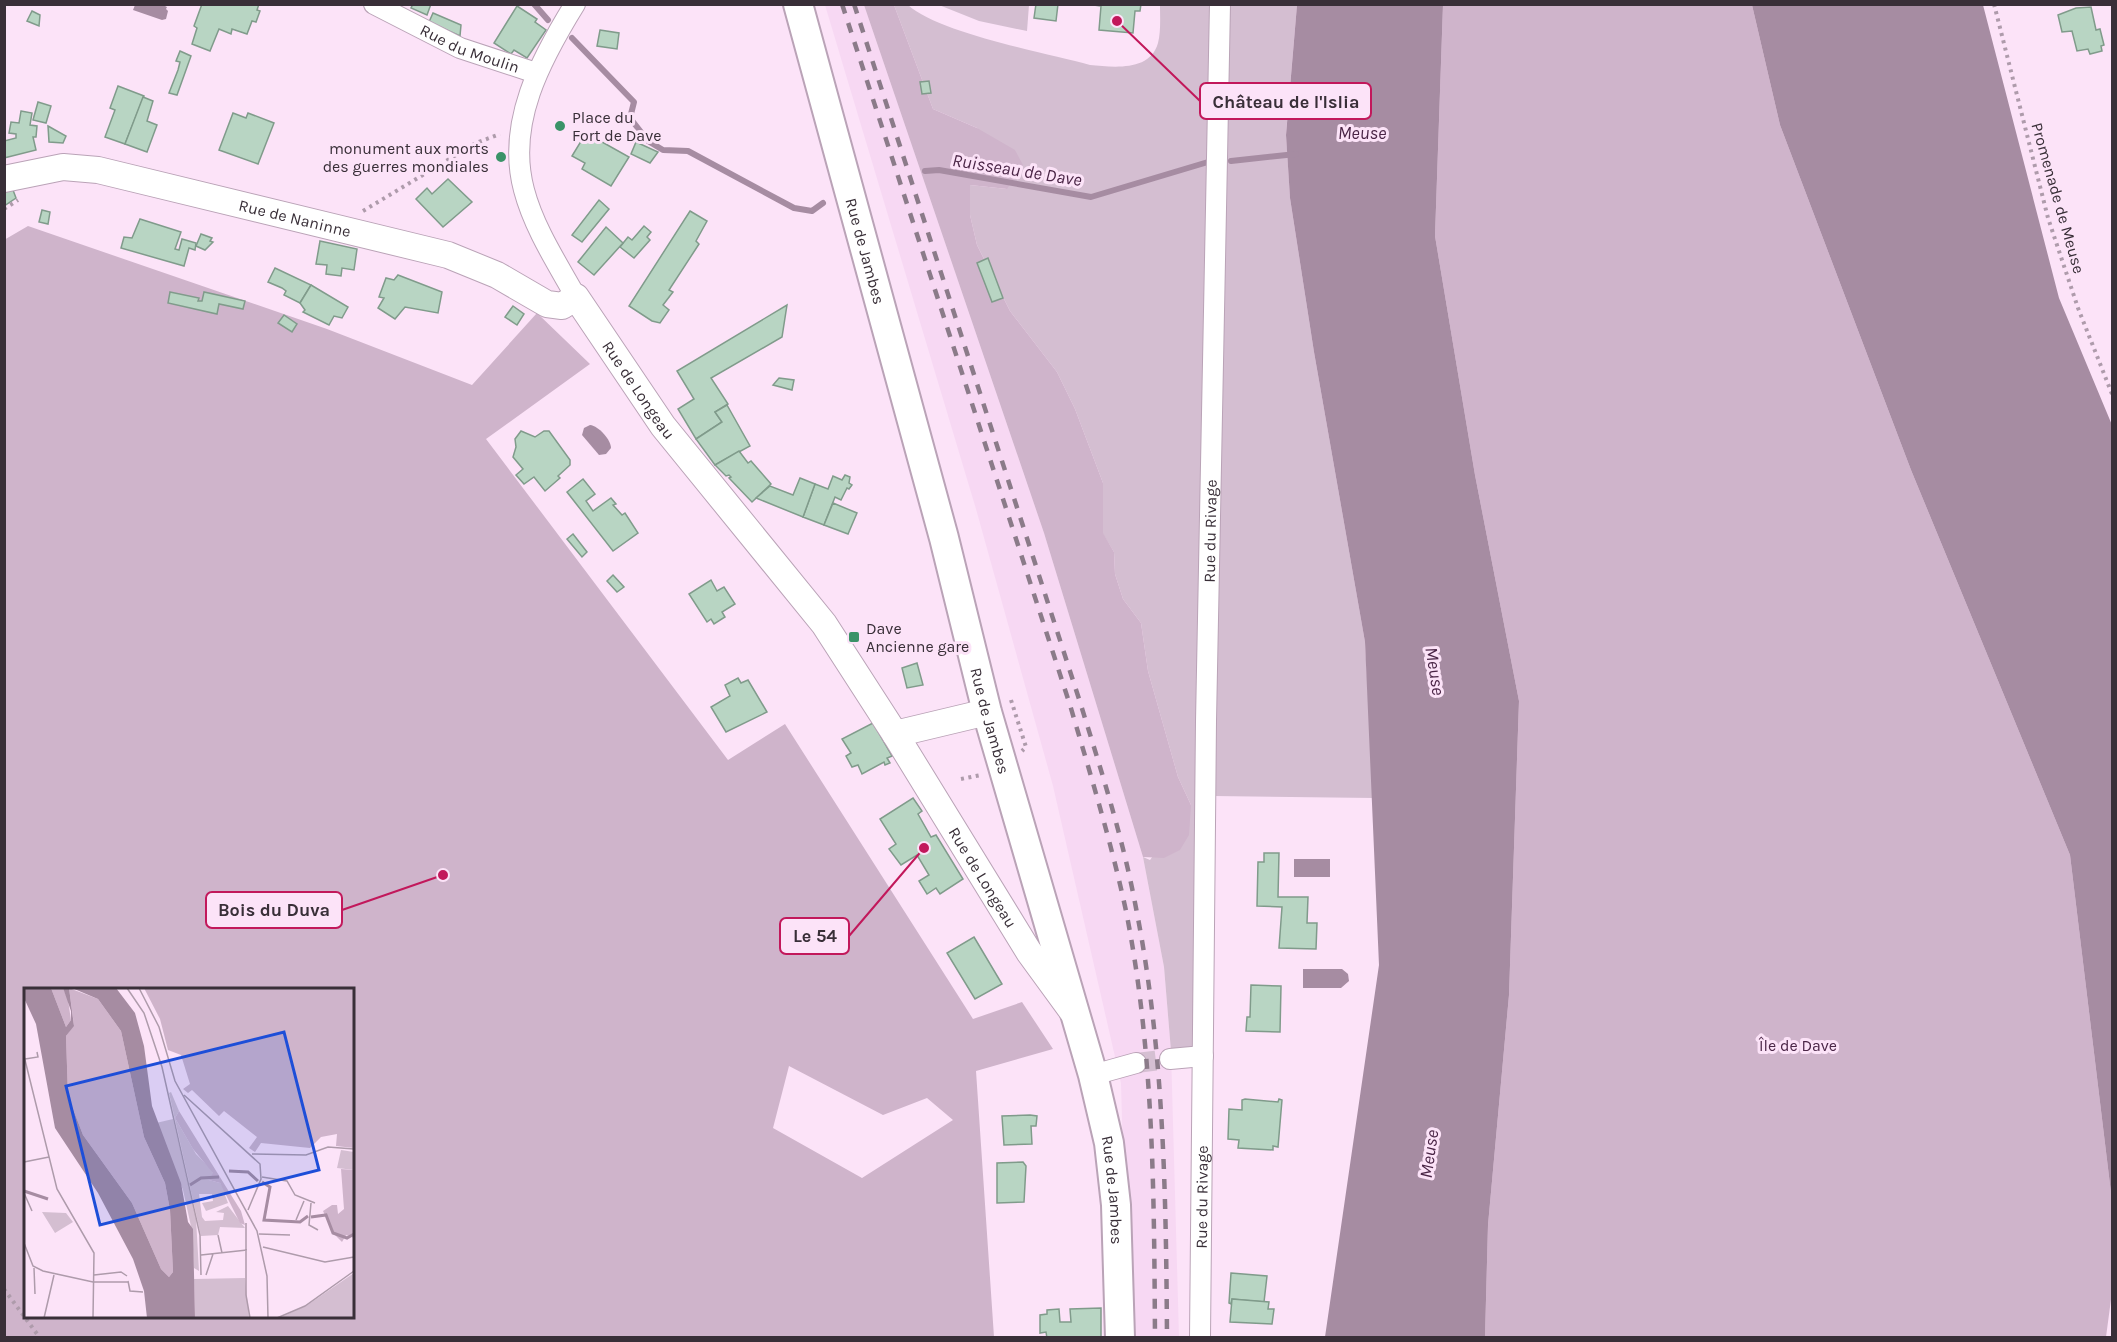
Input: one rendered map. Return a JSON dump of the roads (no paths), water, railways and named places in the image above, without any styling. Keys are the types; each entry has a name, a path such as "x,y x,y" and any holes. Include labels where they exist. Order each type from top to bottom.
{"main road":[{"name":"Rue de Jambes","path":"798,4 944,538 987,712 1093,1075 1109,1143 1116,1205 1120,1338"}],"street":[{"name":"Rue du Moulin","path":"374,4 469,52 536,74"},
{"name":"Rue de Longeau","path":"575,4 536,74 521,128 519,151 523,188 535,221 576,297 663,426 824,624 895,734 1029,952 1078,1018"},
{"name":"Rue du Rivage","path":"1200,1338 1220,4"},
{"name":"Rue de Naninne","path":"4,179 63,167 81,168 448,255 497,275 547,304 562,306 576,297"},
{"path":"895,734 987,712"},
{"path":"1170,1059 1203,1056"},
{"path":"1093,1075 1136,1063"}],"water":[{"path":"161,4 167,7 168,11 166,19 162,20 133,10 135,5"},
{"name":"Meuse","path":"1297,5 1443,5 1435,236 1475,475 1519,701 1509,995 1488,1225 1485,1337 1325,1337 1379,965 1365,642 1314,352 1290,198 1286,135"},
{"path":"1752,5 1983,5 2059,298 2112,425 2112,1201 2070,855 1911,470 1780,125"},
{"path":"590,425 601,431 609,441 611,448 606,454 599,455 582,435 584,428"},
{"path":"1294,859 1330,859 1330,877 1294,877"},
{"path":"1303,969 1342,969 1348,974 1349,981 1341,988 1303,988"}],"waterway":[{"name":"Ruisseau de Dave","path":"534,4 548,20"},
{"name":"Ruisseau de Dave","path":"572,38 634,102 630,118 648,141 663,150 688,151 794,208 812,211 823,203"},
{"name":"Ruisseau de Dave","path":"1231,161 1296,154"},
{"name":"Ruisseau de Dave","path":"925,171 939,170 1091,197 1208,162"}],"tunnel":[{"path":"1136,1063 1170,1059"}],"railway":[{"path":"842,4 1070,705 1120,885 1135,964 1147,1070 1153,1177 1155,1338"},
{"path":"854,4 1080,702 1125,856 1145,961 1158,1068 1166,1230 1167,1338"}],"place":[{"name":"Château de l'Islia","path":"1117,21"},
{"name":"Place du Fort de Dave","path":"560,126"},
{"name":"monument aux morts des guerres mondiales","path":"501,157"},
{"name":"Dave Ancienne gare","path":"854,637"},
{"name":"Le 54","path":"924,848"},
{"name":"Bois du Duva","path":"443,875"}],"park label":[{"name":"Île de Dave","path":"1798,1045"}]}
